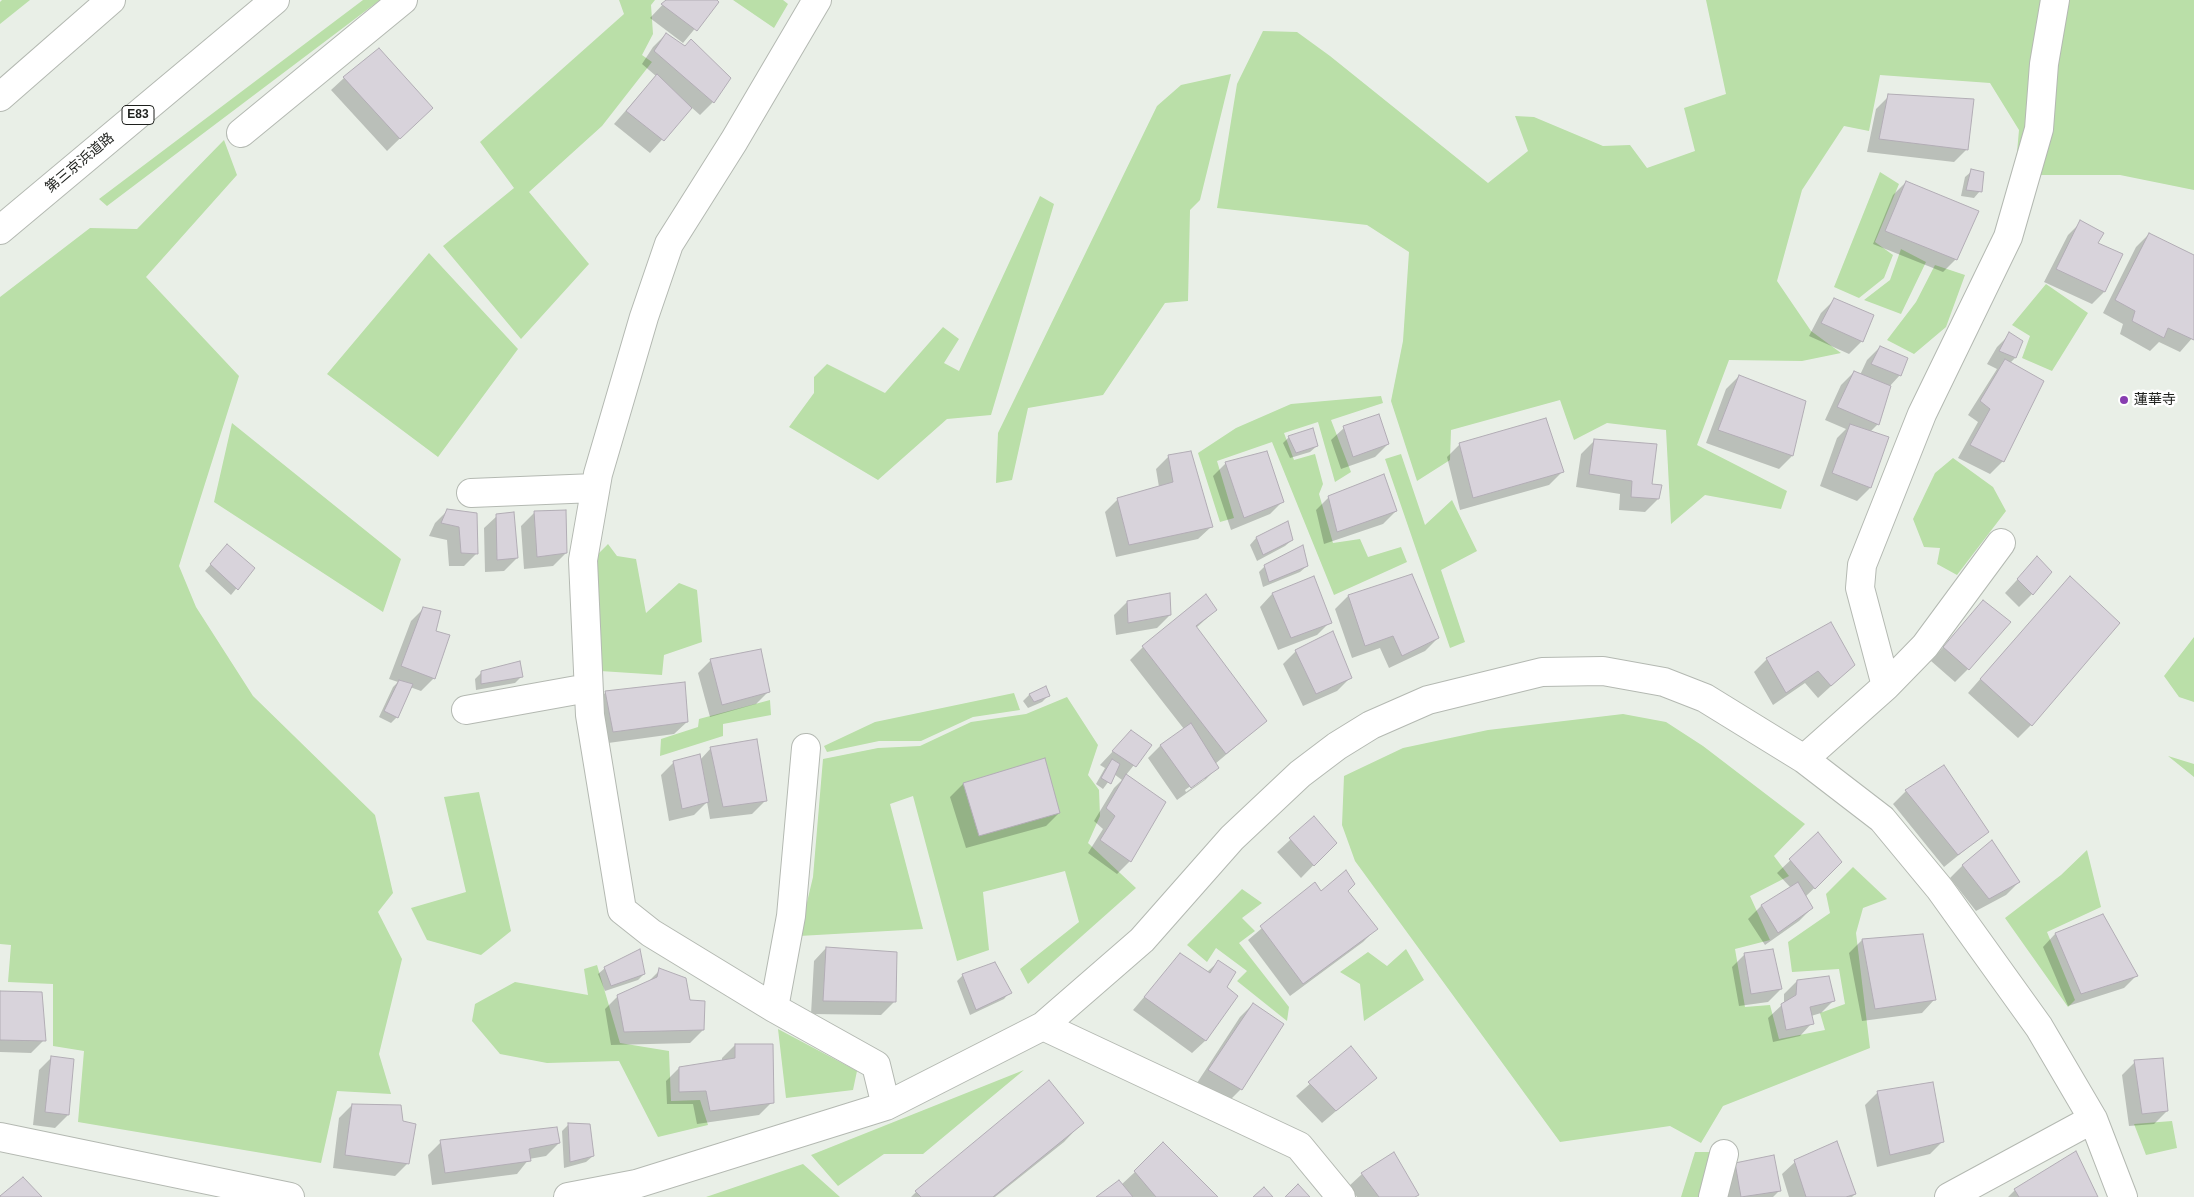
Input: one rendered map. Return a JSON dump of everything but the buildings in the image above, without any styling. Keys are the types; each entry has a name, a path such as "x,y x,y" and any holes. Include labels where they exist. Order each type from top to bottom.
{"main road":[{"path":"0,97 110,0"},
{"name":"第三京浜道路","path":"0,230 275,0"},
{"path":"241,133 403,0"},
{"path":"818,0 734,141 669,244 644,317 595,488 582,560 588,688 590,715 622,910 651,933 774,1008 876,1065 886,1106"},
{"path":"1886,686 1860,588 1862,565 1922,414 2008,237 2039,129 2044,64 2055,0"},
{"path":"471,494 595,488"},
{"path":"1804,759 1886,686 1925,646 2001,543"},
{"path":"568,1197 636,1184 886,1106 1043,1026 1142,940 1232,838 1300,774 1337,746 1372,725 1428,700 1542,672 1603,670 1664,682 1705,698 1804,759 1882,819 1940,889 2038,1027 2092,1120 2123,1197"},
{"path":"466,710 588,688"},
{"path":"774,1008 791,916 806,748"},
{"path":"1043,1026 1299,1146 1341,1197"},
{"path":"1949,1197 2092,1120"},
{"path":"0,1137 290,1197"},
{"path":"1713,1197 1724,1154"}],"green space":[{"path":"2,0 30,0 0,24 0,2"},
{"path":"363,0 380,0 107,206 99,199"},
{"path":"619,0 655,0 651,5 653,34 642,55 652,62 602,126 529,192 589,264 521,339 443,246 514,188 480,142 624,14"},
{"path":"733,0 783,0 788,4 774,28"},
{"path":"1706,0 2194,0 2194,190 2120,175 2015,175 2019,130 1990,83 1880,75 1869,131 1844,126 1802,190 1777,281 1811,331 1841,353 1802,361 1729,360 1697,445 1787,491 1781,509 1705,495 1671,524 1666,430 1607,423 1574,440 1560,400 1451,430 1450,460 1417,481 1391,401 1403,341 1409,252 1367,225 1217,208 1237,84 1263,31 1297,32 1330,56 1488,183 1528,151 1515,116 1534,117 1603,146 1630,145 1647,168 1695,151 1684,108 1726,94"},
{"path":"1231,74 1200,200 1190,210 1188,301 1165,303 1103,395 1028,408 1012,480 996,483 998,433 1157,106 1181,85"},
{"path":"224,140 237,175 146,277 239,376 179,566 196,607 253,696 375,815 393,893 378,912 402,959 379,1054 391,1094 337,1091 321,1163 78,1122 84,1051 53,1046 53,984 8,982 11,945 0,944 0,297 90,228 137,229"},
{"path":"1880,172 1899,184 1875,242 1893,255 1884,278 1859,298 1834,287"},
{"path":"1040,196 1054,204 991,415 947,419 878,480 789,427 814,393 814,377 827,364 885,393 943,327 959,339 944,363 959,371"},
{"path":"1901,249 1926,262 1901,314 1864,300 1890,280"},
{"path":"429,253 518,349 438,457 327,374"},
{"path":"1935,265 1965,275 1946,327 1914,354 1887,340 1916,302"},
{"path":"2046,284 2088,313 2052,371 2022,358 2030,336 2012,325"},
{"path":"1381,396 1383,403 1331,420 1351,472 1335,482 1318,422 1284,433 1294,460 1315,454 1323,484 1319,494 1333,543 1360,539 1368,557 1401,547 1407,562 1334,595 1272,442 1217,461 1234,518 1220,522 1198,453 1236,428 1291,404"},
{"path":"232,423 401,559 383,612 214,502"},
{"path":"1401,454 1425,525 1452,500 1477,551 1441,570 1465,642 1450,648 1385,459"},
{"path":"1953,458 1993,487 2006,511 1957,575 1937,564 1940,548 1924,547 1913,519 1935,473"},
{"path":"608,544 617,556 636,559 646,613 679,583 697,590 702,642 664,655 662,675 600,671 596,556"},
{"path":"2194,637 2194,702 2179,697 2164,676"},
{"path":"1014,693 1020,710 973,717 921,741 879,741 827,752 824,746 875,722"},
{"path":"1067,697 1098,745 1088,775 1099,790 1100,816 1088,843 1136,888 1028,984 1020,969 1079,922 1065,871 983,892 989,950 957,961 913,796 890,804 923,929 799,936 813,877 823,759 878,748 920,746 971,722 1026,714"},
{"path":"770,700 771,715 723,724 723,736 660,756 661,739 698,727 699,719"},
{"path":"1623,714 1666,722 1703,746 1805,824 1774,856 1789,876 1750,896 1770,940 1735,949 1745,1007 1770,1005 1779,1039 1825,1030 1820,1013 1845,1004 1839,969 1792,972 1788,942 1830,913 1826,894 1853,867 1887,899 1863,908 1856,933 1870,1048 1723,1106 1701,1143 1670,1126 1560,1142 1355,861 1342,825 1344,776 1403,748 1488,730"},
{"path":"2168,756 2194,764 2194,777"},
{"path":"479,792 511,931 481,955 427,940 411,908 466,892 444,797"},
{"path":"2087,850 2101,907 2047,932 2075,1000 2068,1007 2005,918 2061,875"},
{"path":"1242,889 1262,903 1242,918 1255,931 1239,943 1289,1007 1287,1021 1237,981 1247,971 1216,948 1207,962 1187,945"},
{"path":"1406,949 1424,980 1364,1021 1360,984 1340,972 1368,952 1387,966"},
{"path":"597,965 620,1043 669,1051 671,1101 700,1100 708,1125 658,1137 619,1061 547,1063 500,1054 472,1021 475,1004 515,982 588,995 584,969"},
{"path":"778,1029 857,1071 853,1090 786,1098"},
{"path":"1024,1070 923,1154 884,1154 838,1186 811,1155"},
{"path":"2172,1121 2177,1148 2146,1155 2134,1124"},
{"path":"1695,1152 1716,1152 1703,1197 1681,1197"},
{"path":"803,1164 840,1197 706,1197"}],"place":[{"name":"蓮華寺","path":"2124,400"}]}
